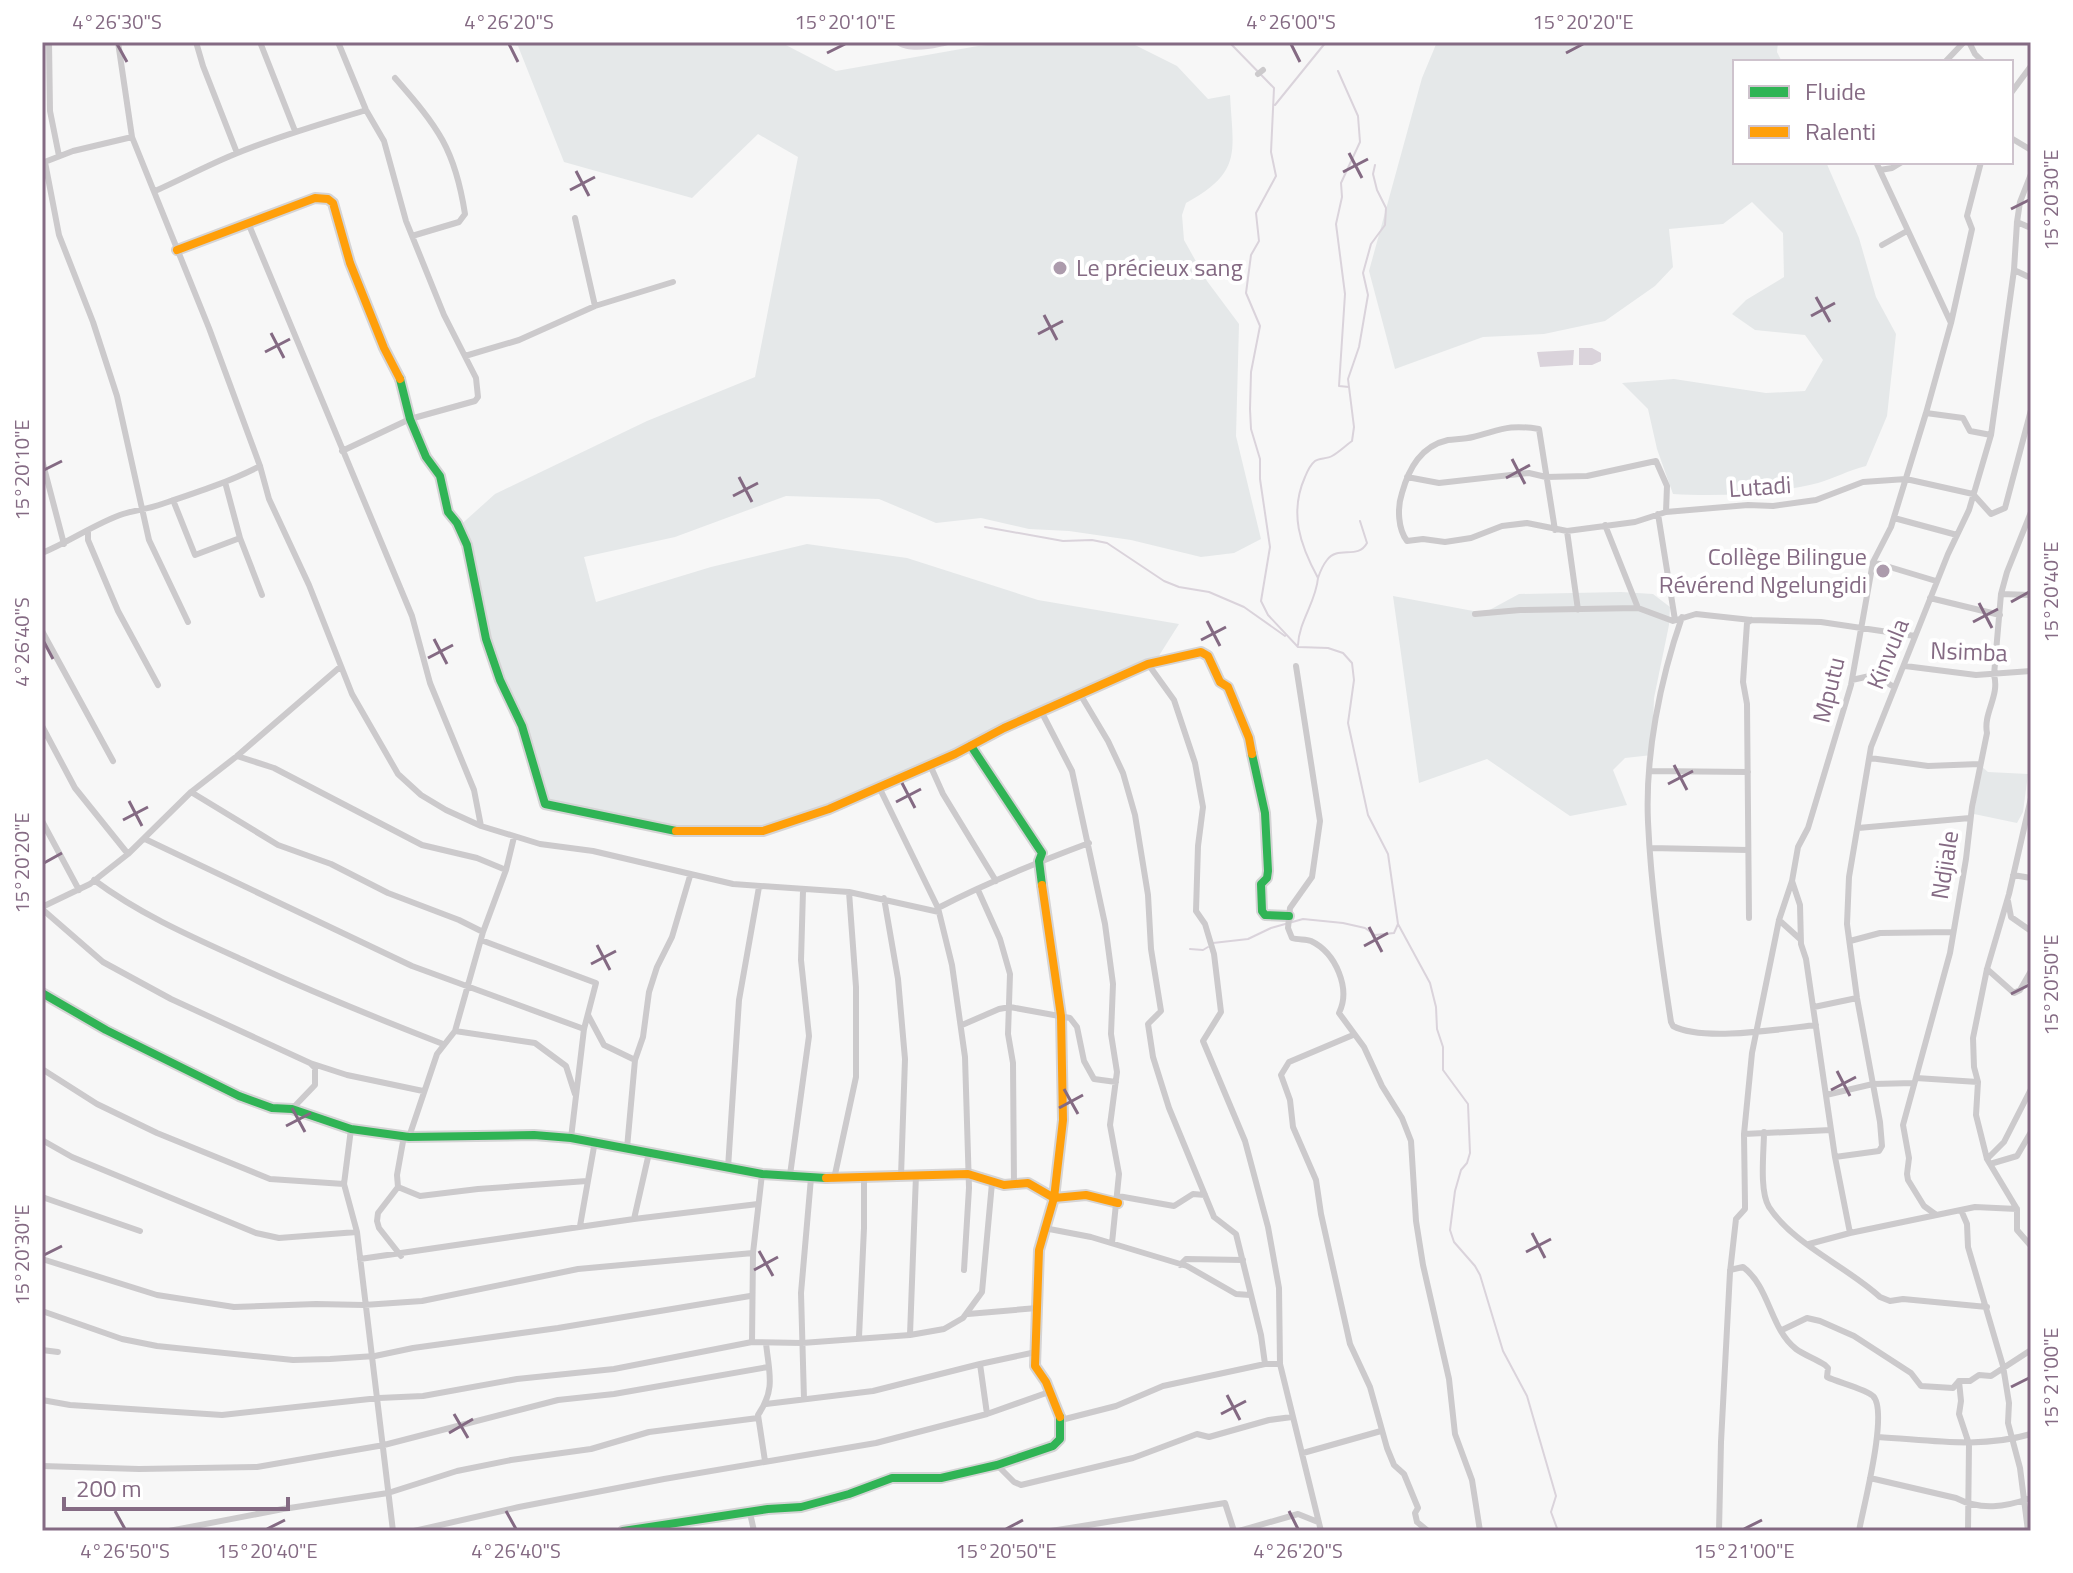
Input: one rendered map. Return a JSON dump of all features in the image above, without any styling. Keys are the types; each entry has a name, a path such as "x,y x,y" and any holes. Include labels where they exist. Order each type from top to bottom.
{"street":[{"path":"49,42 50,111 59,156"},
{"path":"118,42 132,137 260,466 269,499 309,585 352,694 398,774 421,795 481,826 540,844 630,859 690,876 759,887 849,892 938,910 1039,861 1089,843"},
{"path":"196,42 237,153"},
{"path":"260,42 295,131"},
{"path":"338,42 366,110 384,141 412,236 444,315 476,378 478,397 475,401 410,419 342,451"},
{"path":"1947,60 1966,42 1981,60"},
{"path":"2013,87 2031,66"},
{"path":"395,78 429,117 443,140 460,177 465,214 459,222 412,236"},
{"path":"155,191 237,153 295,131 366,110"},
{"path":"132,137 43,163 59,235 93,322 117,396 149,540 188,622"},
{"path":"2013,139 2031,150"},
{"path":"1877,164 1951,323"},
{"path":"1880,170 1899,164"},
{"name":"Mputu","path":"1850,1233 1835,1157 1814,1007 1800,939 1800,905 1792,881 1798,847 1808,828 1852,680 1873,562 1894,518 1951,323 1972,229 1967,216 1980,164"},
{"name":"Kinvula","path":"1835,1157 1880,1150 1882,1146 1857,998 1847,904 1871,747 1936,581 1969,510 1991,435 2014,270 2020,202 2031,174"},
{"path":"177,250 315,198 328,199 333,203 350,263 384,348 399,375 410,419 426,457 440,476 448,512 467,545 486,639 500,680 522,726 544,804 650,824 670,831 755,832 829,809 1148,664 1203,652 1211,660 1220,682 1228,687 1249,738 1265,813 1268,871 1267,878 1261,884 1262,911 1289,921"},
{"path":"575,218 595,306"},
{"path":"2017,222 2031,228"},
{"path":"249,225 412,616 430,683 474,790 481,826"},
{"path":"1882,245 1907,231"},
{"path":"2014,270 2031,278"},
{"path":"465,356 519,340 595,306 673,282"},
{"name":"Lutadi","path":"1407,477 1399,502 1400,523 1405,539 1412,542 1471,538 1502,526 1527,523 1567,531 1635,522 1666,512 1796,503 1829,496 1852,485 1906,479 1973,494 1989,514 2005,509 2031,410"},
{"path":"1926,413 1963,418 1970,431 1991,435"},
{"path":"1551,528 1546,477 1539,429 1512,426 1472,438 1432,444 1418,457 1407,477 1439,483 1529,473 1546,477 1587,476 1657,461 1667,486 1666,512"},
{"path":"42,460 64,544"},
{"path":"42,553 142,508 159,506 260,466"},
{"path":"225,482 240,538 262,595"},
{"path":"173,500 195,555 240,538"},
{"name":"Ndjiale","path":"1935,1214 1924,1206 1907,1174 1909,1158 1903,1125 1946,971 1979,764 1987,733 1985,724 1996,689 1994,675 2001,594 2031,512"},
{"path":"1658,514 1679,619 1658,698 1648,820 1667,1007 1673,1026 1682,1031 1757,1032 1816,1025"},
{"path":"1894,518 1957,535"},
{"path":"1605,525 1638,608"},
{"path":"88,530 88,540 118,611 158,685"},
{"path":"1567,531 1578,610"},
{"path":"1873,562 1936,581"},
{"path":"2001,594 2031,595"},
{"path":"1930,598 2000,615"},
{"path":"1475,614 1638,608 1679,619 1700,614 1751,620 1821,622 1915,636"},
{"path":"1749,918 1747,704 1743,682 1747,623 1751,620"},
{"path":"42,631 113,761"},
{"path":"1148,664 1174,700 1195,763 1203,813 1198,846 1196,911 1205,924 1212,944 1221,1012 1203,1041 1245,1141 1271,1237 1279,1288 1280,1364 1321,1531"},
{"path":"1296,666 1320,821 1312,877 1291,906 1289,921 1292,938 1311,941 1334,961 1339,971 1343,1002 1339,1013 1364,1047 1411,1141 1416,1221 1423,1265 1449,1379 1455,1434 1472,1480 1480,1531"},
{"name":"Nsimba","path":"1905,666 1962,674 2031,671"},
{"path":"340,667 191,792 128,854 79,890 42,908 103,962 149,988 310,1063 347,1075 423,1091"},
{"path":"1852,680 1874,675 1894,687"},
{"path":"1080,694 1123,773 1135,815 1161,1011 1148,1024 1153,1057 1169,1108 1216,1220 1236,1234 1265,1364"},
{"path":"1041,711 1071,769 1103,911 1112,976 1111,1034 1116,1082 1110,1125 1119,1174 1112,1243"},
{"path":"42,726 75,788 128,854"},
{"path":"623,1531 671,1522 808,1506 892,1478 941,1478 997,1465 1056,1445 1061,1436 1061,1420 1045,1379 1036,1368 1039,1250 1054,1198 1062,1151 1061,1016 1039,861 1042,853 971,746"},
{"path":"237,756 274,768 422,845 477,858 506,870"},
{"path":"1870,758 1928,766 1979,764"},
{"path":"930,765 941,790 996,881"},
{"path":"1650,771 1748,772"},
{"path":"879,787 938,910 952,965 962,1025 968,1174 964,1270"},
{"path":"191,792 278,845 331,864 388,893 459,920 482,936 562,971 594,980 596,985 584,1029 571,1138"},
{"path":"2031,798 2009,894 1987,969 1973,1038 1978,1082 1976,1115 1989,1162 2017,1209 2017,1230 2031,1246"},
{"path":"1858,828 1970,818"},
{"path":"42,821 79,890"},
{"path":"401,1256 379,1228 378,1213 398,1187 406,1136 443,1044 455,1031 514,837"},
{"path":"145,839 412,966 584,1029"},
{"path":"1650,848 1748,850"},
{"path":"2013,875 2031,878"},
{"path":"627,1148 635,1060 643,1037 649,992 676,926 690,876"},
{"path":"94,880 127,905 164,924 298,985 443,1044"},
{"path":"1719,1531 1730,1270 1736,1219 1745,1209 1747,1093 1779,920 1792,881"},
{"path":"728,1168 733,1130 739,1000 759,887"},
{"path":"978,890 1009,967 1008,1034 1013,1063 1014,1184"},
{"path":"790,1175 809,1036 801,960 803,891"},
{"path":"834,1179 856,1077 856,987 849,892"},
{"path":"2009,894 2011,917 2031,931"},
{"path":"884,898 898,979 905,1059 901,1176"},
{"path":"1779,920 1800,939"},
{"path":"1850,941 1880,933 1953,932"},
{"path":"1987,969 2014,993 2020,990 2031,971"},
{"path":"42,993 106,1030 239,1096 272,1108 292,1109 351,1129 406,1136 534,1135 571,1138 762,1174 811,1178 968,1174 992,1183 1028,1183 1054,1198 1086,1195 1174,1206 1193,1194 1205,1195"},
{"path":"1814,1007 1857,998"},
{"path":"962,1025 1010,1007 1073,1019 1084,1061 1094,1079 1116,1082"},
{"path":"588,1015 604,1045 635,1060"},
{"path":"455,1031 535,1043 566,1066 576,1097"},
{"path":"1353,1035 1289,1062 1281,1075 1290,1100 1293,1127 1316,1180 1350,1344 1370,1387 1393,1463 1404,1474 1418,1508 1415,1513 1417,1522 1428,1531"},
{"path":"292,1109 315,1085 315,1068 310,1063"},
{"path":"42,1069 97,1104 157,1133 270,1179 344,1184"},
{"path":"1826,1095 1873,1084 1915,1080 1978,1082"},
{"path":"1989,1162 2004,1142 2031,1089"},
{"path":"351,1129 344,1184 357,1232 393,1531"},
{"path":"1744,1134 1831,1130"},
{"path":"1764,1132 1763,1175 1769,1207 1793,1236 1890,1301 1903,1299 1987,1307"},
{"path":"1989,1162 2017,1156 2031,1132"},
{"path":"42,1140 72,1157 256,1233 279,1238 357,1232"},
{"path":"580,1226 595,1141"},
{"path":"634,1219 649,1153"},
{"path":"752,1342 750,1296 762,1174"},
{"path":"910,1335 916,1175"},
{"path":"804,1399 801,1293 811,1178"},
{"path":"859,1337 864,1179"},
{"path":"398,1187 420,1196 587,1181"},
{"path":"42,1400 70,1405 222,1415 423,1396 517,1379 614,1369 752,1342 802,1343 910,1335 944,1329 968,1314 979,1300 984,1286 992,1183"},
{"path":"42,1197 140,1231"},
{"path":"360,1259 401,1256 580,1226 758,1204"},
{"path":"1809,1244 1979,1206 2017,1209"},
{"path":"1961,1210 1967,1224 1968,1247 2003,1366 2009,1403 2008,1423 2028,1500 2028,1531"},
{"path":"1044,1228 1112,1243 1180,1265 1236,1294 1250,1295"},
{"path":"42,1259 180,1300 234,1307 364,1305 434,1299 578,1269 753,1253"},
{"path":"1180,1265 1186,1259 1243,1260"},
{"path":"1730,1270 1743,1267 1752,1274 1782,1330 1797,1350 1828,1368 1827,1377 1873,1396 1878,1407 1878,1437 1859,1531"},
{"path":"42,1311 122,1339 157,1346 293,1360 372,1357 750,1296"},
{"path":"968,1314 1037,1308"},
{"path":"1782,1330 1807,1318 1820,1321 1854,1336 1911,1373 1925,1388 1953,1388 1959,1381 1970,1381 1979,1375 1991,1376 2031,1350"},
{"path":"765,1461 758,1418 770,1393 766,1343"},
{"path":"42,1350 58,1352"},
{"path":"766,1404 873,1391 1036,1352"},
{"path":"980,1364 987,1414"},
{"path":"1061,1420 1116,1406 1163,1386 1265,1364 1280,1364"},
{"path":"42,1466 242,1468 384,1445 558,1400 614,1394 768,1367"},
{"path":"1959,1381 1959,1414 1969,1444 1968,1531"},
{"path":"414,1531 519,1507 876,1443 987,1414 1049,1392"},
{"path":"997,1465 1021,1485 1133,1458 1197,1434 1209,1437 1269,1420 1292,1417"},
{"path":"169,1531 388,1493 457,1471 591,1449 649,1432 758,1418"},
{"path":"1303,1453 1381,1431"},
{"path":"1878,1437 1969,1444 2031,1434"},
{"path":"1870,1478 1956,1498 1968,1504 2000,1506 2028,1500"},
{"path":"1051,1531 1225,1503 1237,1531 1298,1514 1318,1522"},
{"path":"750,1513 754,1531"}],"shaded area":[{"path":"503,42 780,42 836,71 1016,42 1129,42 1177,66 1208,99 1230,95 1232,146 1226,170 1204,192 1186,203 1182,215 1184,240 1207,281 1239,324 1236,436 1261,539 1234,553 1201,557 1131,540 1029,529 981,518 936,523 879,499 786,496 675,537 584,557 596,602 711,567 807,544 907,558 1038,600 1179,624 1155,662 856,794 771,826 715,832 654,826 545,803 516,718 480,628 464,540 456,529 495,494 647,421 755,377 798,157 758,134 692,198 564,162 518,46"},
{"path":"898,42 959,42 919,50 903,48 897,45"},
{"path":"1437,42 1778,42 1777,52 1781,60 1733,60 1733,164 1827,164 1859,238 1876,297 1896,334 1887,416 1866,466 1818,483 1784,490 1727,495 1673,494 1657,449 1648,409 1622,383 1674,379 1766,393 1805,391 1823,360 1805,335 1755,330 1732,314 1746,300 1784,277 1783,233 1752,202 1723,224 1669,229 1673,267 1655,286 1605,321 1544,334 1483,337 1395,369 1369,271 1422,78"},
{"path":"1579,348 1592,348 1601,353 1601,361 1579,365"},
{"path":"1574,350 1573,365 1540,367 1537,352"},
{"path":"1519,594 1653,594 1670,607 1654,698 1652,755 1625,758 1613,770 1627,805 1570,816 1487,759 1419,783 1393,596 1484,613"},
{"path":"1981,766 1988,772 2028,774 2023,812 2017,823 1974,814"}],"waterway":[{"path":"1229,42 1274,88 1271,152 1276,176 1256,213 1259,241 1251,255 1246,293 1260,326 1251,372 1250,409 1251,429 1260,459 1270,547 1261,601 1268,615 1298,647 1328,648 1343,653 1352,663 1354,680 1348,723 1368,815 1388,854 1398,924 1430,983 1443,1047 1443,1070 1468,1104 1470,1153 1455,1191 1450,1230 1454,1242 1480,1275 1503,1351 1527,1396 1556,1496 1551,1512 1558,1531"},
{"path":"1275,105 1326,42"},
{"path":"1338,71 1358,116 1360,142 1341,183 1342,197 1336,224 1345,294 1339,386 1349,387"},
{"path":"1298,645 1318,578 1299,529 1300,490 1313,463 1332,456 1352,441 1354,427 1348,379 1359,347 1368,295 1363,273 1371,244 1385,225 1386,208 1377,190 1373,174 1375,165"},
{"path":"1318,578 1324,564 1332,556 1358,551 1367,543 1360,521"},
{"path":"985,527 1063,541 1107,543 1164,581 1209,592 1244,607 1285,636"},
{"path":"1213,943 1248,939 1271,928 1303,919 1343,923 1365,928 1375,935 1394,933 1398,924"},
{"path":"1190,949 1203,950 1208,947"}],"traffic: fast":[{"path":"400,379 410,419 426,457 440,476 448,512 467,545 486,639 500,680 522,726 545,804 676,831"},
{"path":"971,746 1042,853 1039,861 1042,885"},
{"path":"1252,754 1265,813 1268,871 1267,878 1261,884 1262,911 1265,915 1289,916"},
{"path":"42,993 106,1030 239,1096 272,1108 292,1109 351,1129 409,1137 534,1135 571,1138 762,1174 826,1178"},
{"path":"623,1531 768,1509 801,1507 892,1478 941,1478 997,1465 1053,1446 1060,1439 1060,1417"}],"traffic: slow":[{"path":"177,250 315,198 328,199 333,203 350,263 384,348 400,379"},
{"path":"676,831 763,831 829,809 1148,664 1201,652 1208,656 1220,682 1228,687 1249,738 1252,754"},
{"path":"1042,885 1061,1016 1063,1120 1054,1198 1039,1250 1035,1366 1046,1382 1060,1417"},
{"path":"826,1178 968,1174 1004,1185 1028,1183 1054,1198 1086,1195 1118,1203"}],"place":[{"name":"Le précieux sang","path":"1060,268"},
{"name":"Collège Bilingue Révérend Ngelungidi","path":"1883,571"}]}
